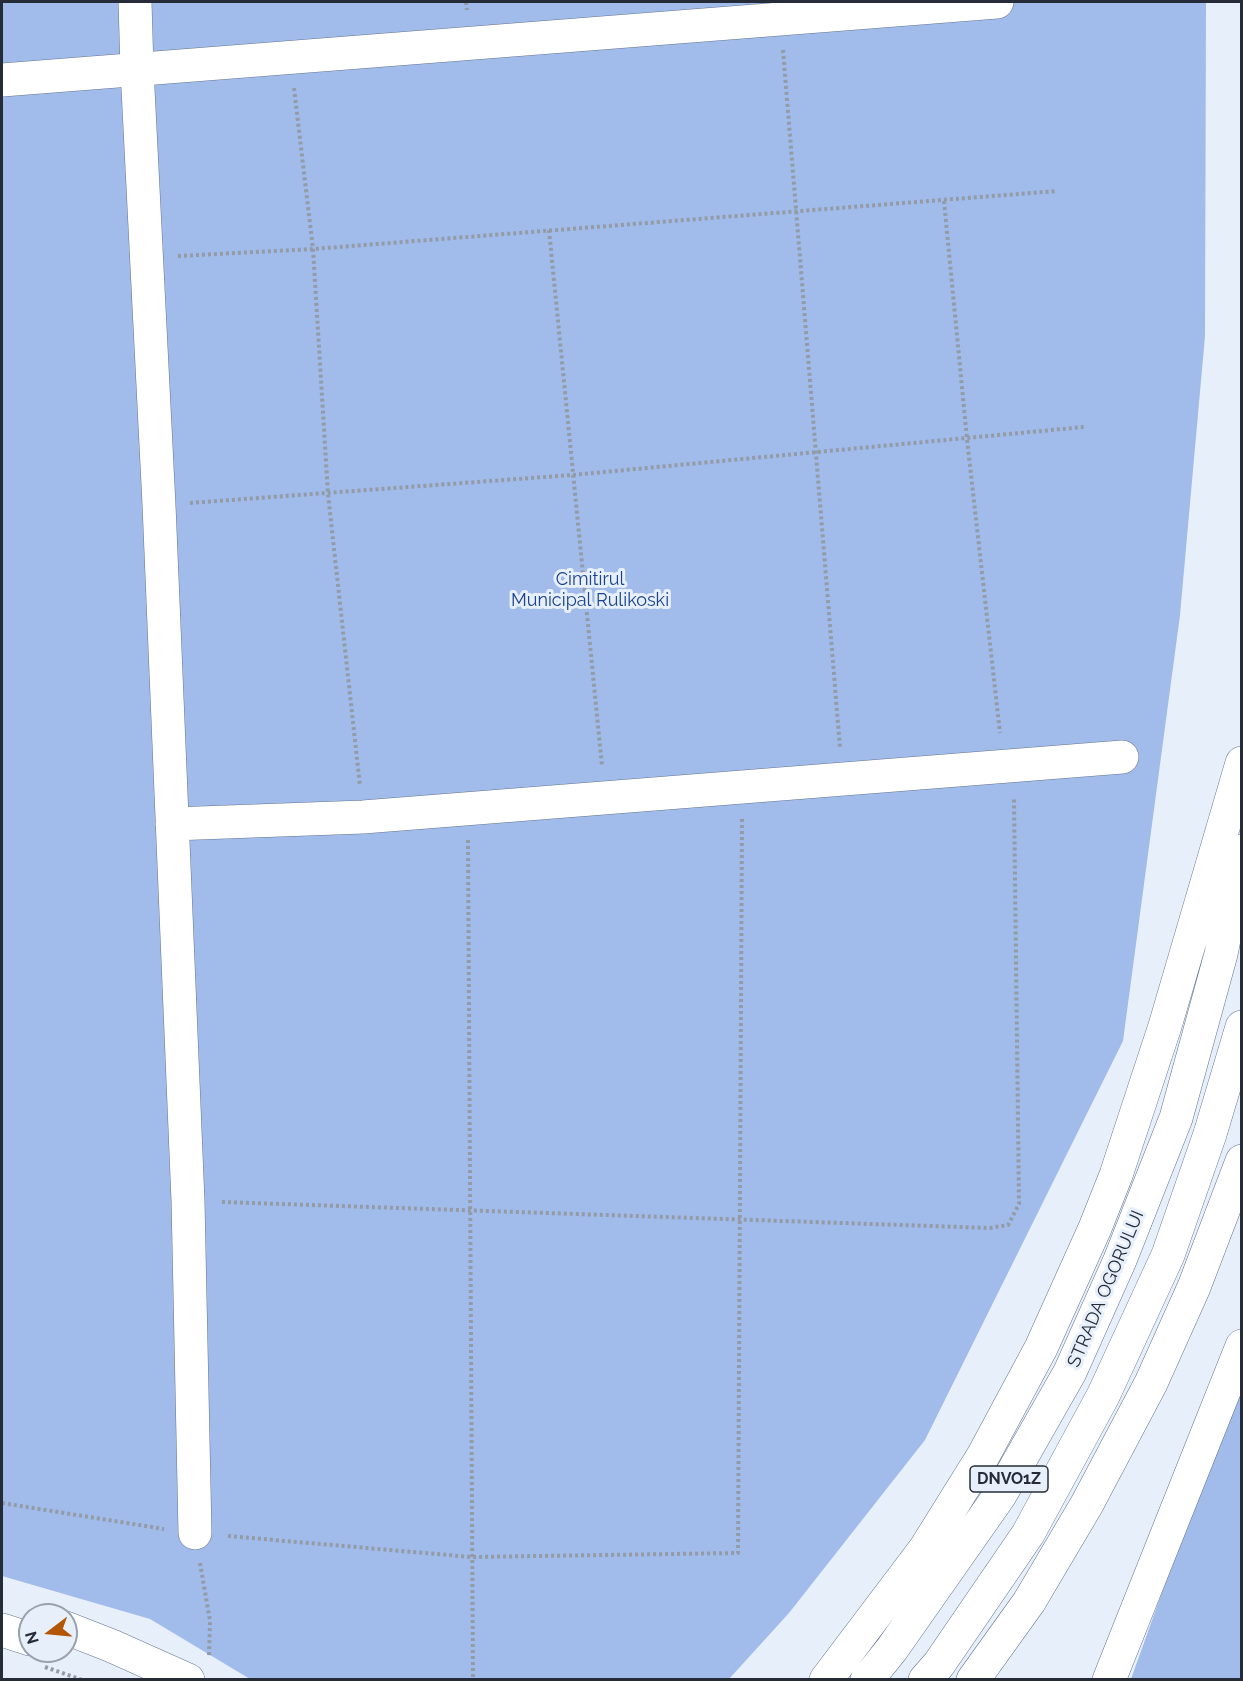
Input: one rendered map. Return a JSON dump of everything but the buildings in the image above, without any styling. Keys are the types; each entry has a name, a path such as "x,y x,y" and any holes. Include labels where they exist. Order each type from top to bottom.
{"main road":[{"path":"135,2 136,69 159,505 188,1201 195,1533"},
{"path":"2,80 997,2"},
{"path":"172,824 363,817 1122,757"},
{"path":"826,1680 925,1549 984,1456 1041,1348 1095,1228 1116,1175 1165,1026 1242,763"},
{"name":"STRADA OGORULUI","path":"867,1680 898,1640 1000,1495 1075,1362 1120,1260 1176,1118 1221,954 1242,851"},
{"name":"DNVO1Z","path":"925,1680 939,1664 1028,1534 1103,1396 1168,1255 1210,1134 1242,1027"},
{"path":"973,1680 1029,1602 1087,1504 1151,1383 1194,1287 1242,1161"},
{"path":"1109,1680 1242,1346"},
{"path":"2,1610 18,1615"},
{"path":"2,1630 18,1635"},
{"path":"78,1633 112,1646 198,1671"},
{"path":"78,1657 134,1680"}],"path":[{"path":"781,19 843,779"},
{"path":"291,58 313,249 328,494 363,817"},
{"path":"147,258 313,249 1057,191"},
{"path":"188,1201 990,1228 1008,1225 1019,1204 1009,766 967,439 944,201"},
{"path":"549,230 605,798"},
{"path":"159,505 572,475 1084,428"},
{"path":"2,1503 195,1533 471,1557 738,1553 742,787"},
{"path":"468,809 473,1680"},
{"path":"195,1533 210,1621 210,1646 198,1671"}],"green space":[{"name":"Cimitirul Municipal Rulikoski","path":"2,2 1206,2 1205,336 1180,615 1123,1041 925,1440 789,1613 729,1679 250,1679 150,1619 2,1576"},
{"path":"1241,1372 1241,1679 1131,1679"}]}
